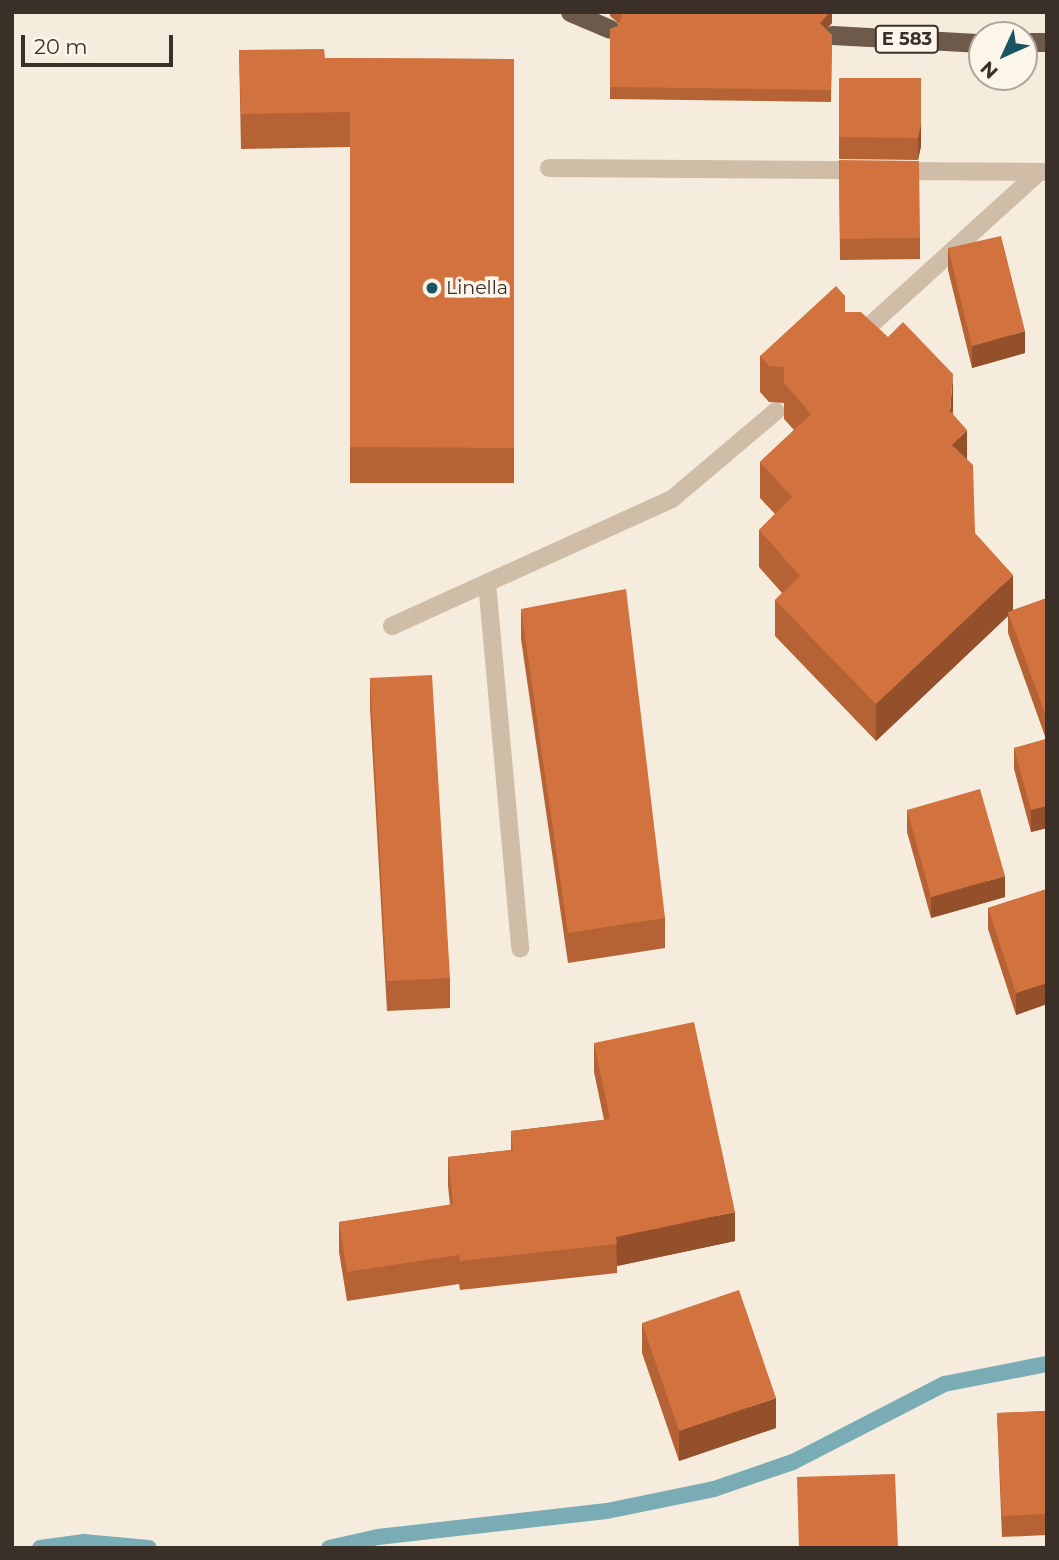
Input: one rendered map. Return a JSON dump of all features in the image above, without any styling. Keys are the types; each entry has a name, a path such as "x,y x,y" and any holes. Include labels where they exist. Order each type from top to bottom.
{"highway":[{"path":"570,12 610,29"},
{"name":"E 583","path":"832,35 968,42"}],"lane":[{"path":"549,168 1043,172"},
{"path":"853,340 1043,172"},
{"path":"392,626 672,499 776,411"},
{"path":"487,583 520,949"}],"building":[{"path":"619,12 830,12 820,23 832,35 831,90 610,87 610,29 618,26 622,16"},
{"name":"Linella","path":"324,49 325,58 514,59 514,448 350,447 350,112 241,114 239,50"},
{"path":"839,78 921,78 921,124 918,138 839,137"},
{"path":"839,160 919,161 920,238 840,239"},
{"path":"1001,236 1025,331 972,346 948,248"},
{"path":"836,286 845,296 845,312 861,312 888,337 903,322 953,374 950,411 967,430 952,445 973,465 975,533 1013,575 876,704 775,600 800,576 759,530 792,497 760,462 811,414 784,383 784,367 769,366 760,356"},
{"path":"626,589 665,918 568,933 521,609"},
{"path":"1047,598 1047,719 1008,612"},
{"path":"432,675 450,978 387,981 370,678"},
{"path":"1047,739 1047,806 1031,810 1014,748"},
{"path":"980,789 1005,876 931,897 907,810"},
{"path":"1047,889 1047,983 1016,993 988,908"},
{"path":"694,1022 735,1212 616,1237 617,1244 460,1261 459,1255 347,1272 339,1222 453,1204 448,1157 513,1150 511,1131 610,1119 594,1043"},
{"path":"739,1290 776,1398 679,1431 642,1323"},
{"path":"1047,1411 1047,1514 1002,1516 997,1413"},
{"path":"895,1474 898,1548 799,1548 797,1477"}],"waterway":[{"path":"329,1548 378,1537 607,1511 714,1489 793,1462 944,1384 1047,1364"},
{"path":"40,1548 83,1542 149,1548"}],"place":[{"name":"Linella","path":"432,288"}]}
